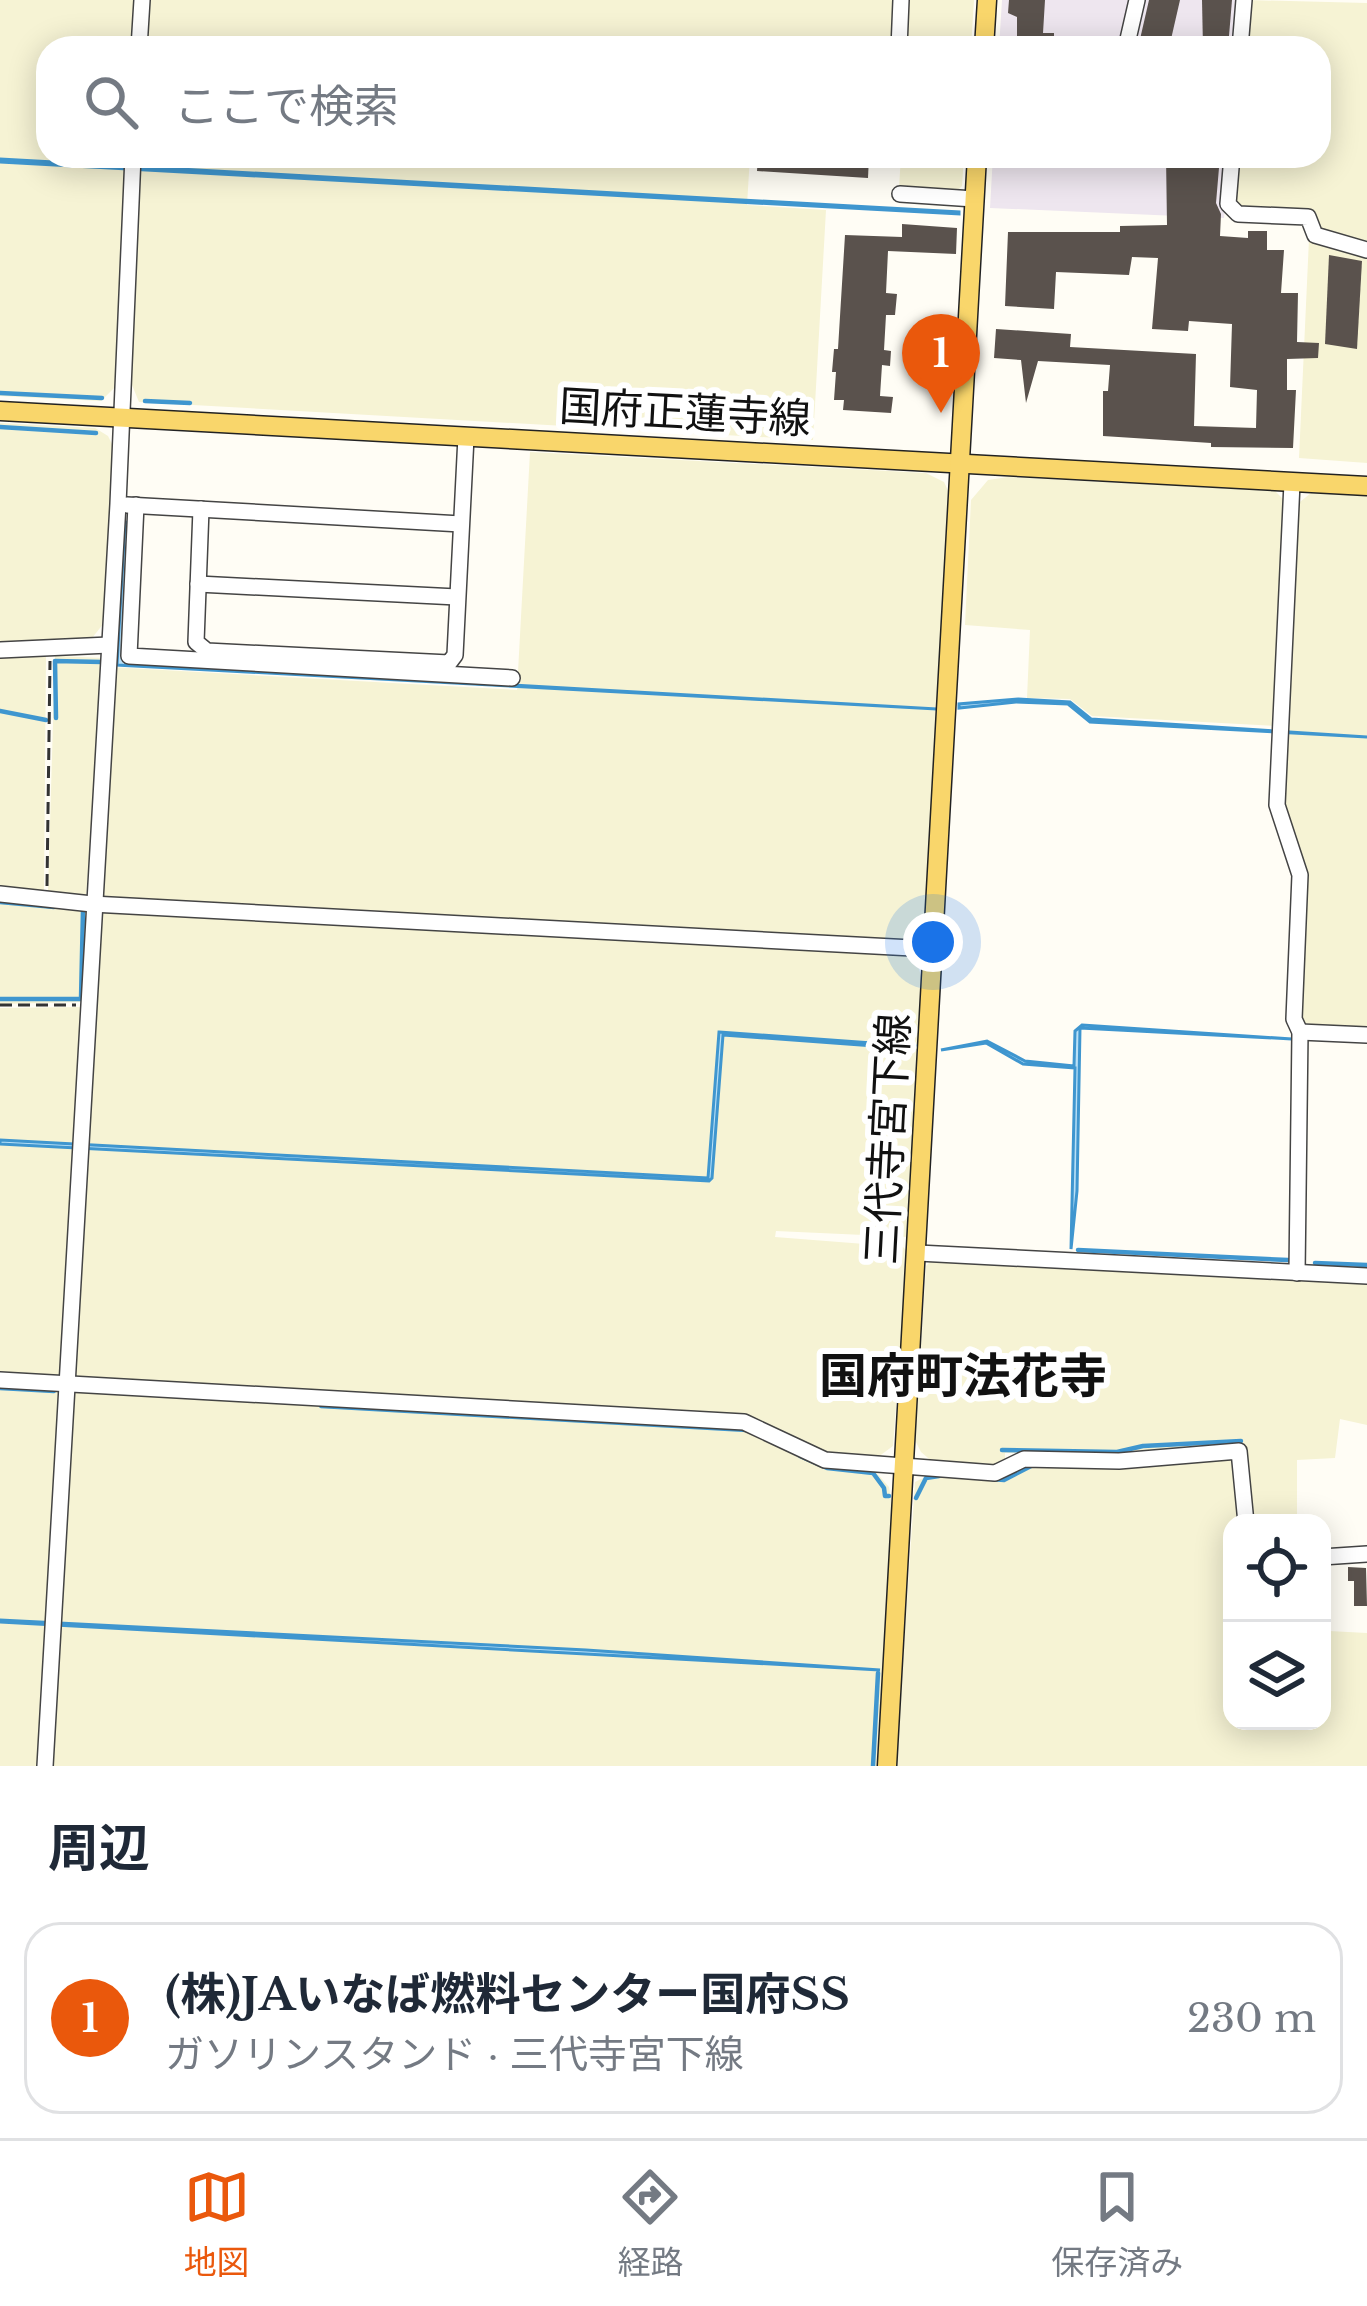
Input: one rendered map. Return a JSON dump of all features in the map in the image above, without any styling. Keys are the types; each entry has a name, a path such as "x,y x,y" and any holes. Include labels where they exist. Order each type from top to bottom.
{"main road":[{"path":"985,36 987,0"},
{"name":"三代寺宮下線","path":"887,1766 976,168"},
{"name":"国府正蓮寺線","path":"0,411 1367,486"}],"street":[{"path":"140,36 142,0"},
{"path":"900,36 902,0"},
{"path":"1129,36 1137,0"},
{"path":"1241,36 1244,0"},
{"path":"45,1766 118,504 132,168"},
{"path":"1231,168 1228,204 1238,214 1308,217 1316,236 1367,250"},
{"path":"900,194 974,199"},
{"path":"201,509 196,642 207,651 449,663 454,655 466,437"},
{"path":"1292,483 1277,805 1300,875 1294,1019 1300,1032 1297,1273"},
{"path":"118,504 461,524"},
{"path":"136,506 129,656 512,678"},
{"path":"198,584 458,597"},
{"path":"0,650 109,645"},
{"path":"0,894 92,904 931,949"},
{"path":"1300,1032 1367,1035"},
{"path":"918,1253 1367,1276"},
{"path":"0,1380 743,1422 825,1460 995,1473 1024,1459 1119,1461 1239,1451 1245,1514"},
{"path":"1331,1556 1367,1554"}],"path":[{"path":"46,899 50,648"},
{"path":"0,1005 86,1004"}],"shaded area":[{"path":"0,0 138,0 136,36 36,36 36,168 127,168 115,387 101,401 0,396"},
{"path":"148,0 895,0 893,36 146,36"},
{"path":"909,0 974,0 972,36 907,36"},
{"path":"1002,0 1239,0 1237,36 1000,36"},
{"path":"1247,0 1367,3 1367,246 1320,233 1313,215 1240,211 1232,202 1234,168 1331,168 1331,36 1244,36"},
{"path":"139,168 749,168 747,205 826,210 813,440 139,402 130,380"},
{"path":"900,168 963,168 962,186 956,192 899,188"},
{"path":"992,168 1229,168 1224,218 990,208"},
{"path":"1309,239 1367,256 1367,463 1299,458"},
{"path":"0,423 95,428 113,446 104,623 92,638 0,643"},
{"path":"530,452 926,473 944,482 950,495 925,928 920,936 910,942 104,899 97,894 110,667 517,690"},
{"path":"1008,477 1275,491 1286,508 1276,726 1092,716 1070,699 1027,698 1030,630 965,625 971,500 988,480"},
{"path":"1311,493 1367,496 1367,1028 1300,1023 1303,874 1281,806 1295,506"},
{"path":"46,653 44,891 40,895 0,890 0,656"},
{"path":"55,656 103,658 86,897 52,896 48,891"},
{"path":"0,898 89,911 81,1002 0,1004"},
{"path":"97,911 903,954 919,969 923,983 908,1237 776,1231 775,1237 903,1247 908,1252 893,1446 878,1457 835,1457 753,1420 73,1380"},
{"path":"81,1007 62,1376 0,1376 0,1008"},
{"path":"934,1258 1367,1283 1367,1425 1340,1419 1335,1458 1297,1460 1297,1514 1248,1514 1242,1446 1116,1456 1005,1453 1005,1466 934,1463 915,1440 926,1266"},
{"path":"0,1385 55,1388 62,1395 41,1766 0,1766"},
{"path":"70,1391 740,1426 875,1471 889,1487 892,1506 877,1766 49,1766"},
{"path":"1234,1461 1237,1514 1223,1514 1223,1730 1331,1730 1331,1631 1367,1633 1367,1766 896,1766 915,1482 933,1473 1030,1463"}],"water":[{"path":"0,159 36,164 0,162"},
{"path":"111,168 163,168 959,214"},
{"path":"125,522 129,523 126,663 937,709 117,665"},
{"path":"1018,699 1070,702 1091,719 1367,737 1090,722 1068,704 1016,702 959,708 959,704"},
{"path":"1082,1025 1292,1039 1080,1028 1077,1191 1071,1249 1075,1068 1023,1064 986,1043 941,1050 987,1041 1025,1061 1074,1066 1075,1031"},
{"path":"719,1032 915,1046 723,1035 709,1181 0,1144 0,1140 708,1178"},
{"path":"0,1622 586,1650 880,1670"}],"building":[{"path":"1009,0 1045,0 1043,33 1054,36 1017,36 1017,17 1008,13"},
{"path":"1149,0 1180,0 1172,36 1141,36"},
{"path":"1202,0 1232,0 1229,36 1203,36"},
{"path":"757,168 868,168 868,178"},
{"path":"1166,168 1219,168 1220,236 1248,238 1248,231 1267,231 1267,250 1284,250 1281,293 1298,293 1297,342 1319,343 1318,358 1287,359 1287,390 1296,390 1293,448 1211,447 1211,443 1103,436 1103,391 1108,391 1110,365 1038,361 1026,403 1021,360 994,358 996,329 1071,334 1070,347 1196,354 1194,426 1256,428 1257,390 1230,387 1232,324 1189,321 1188,331 1152,329 1158,258 1132,257 1129,275 1056,272 1054,309 1005,306 1008,232 1120,232 1120,226 1167,225"},
{"path":"902,224 957,228 956,254 888,251 886,293 897,294 895,315 886,315 884,350 891,351 890,366 882,365 880,396 893,397 891,413 843,410 844,400 834,400 836,372 832,372 834,349 838,349 845,235 902,237"},
{"path":"1329,255 1362,261 1357,349 1325,344"},
{"path":"1348,1567 1366,1568 1367,1606 1354,1606 1354,1581 1348,1581"}],"waterway":[{"path":"0,393 102,398"},
{"path":"145,401 190,403"},
{"path":"0,427 96,433"},
{"path":"56,718 55,661 102,662"},
{"path":"0,711 46,720"},
{"path":"0,902 54,907"},
{"path":"0,999 81,999 83,910"},
{"path":"1078,1250 1288,1260"},
{"path":"1315,1263 1367,1265"},
{"path":"0,1388 54,1391"},
{"path":"321,1406 747,1430"},
{"path":"1002,1450 1117,1452 1143,1446 1241,1441"},
{"path":"800,1456 827,1468 873,1473 889,1496"},
{"path":"992,1479 1004,1480 1031,1466"},
{"path":"916,1498 926,1478 939,1476"},
{"path":"873,1766 878,1673"}],"place":[{"name":"(株)JAいなば燃料センター国府SS","path":"941,413"}],"district":[{"name":"国府町法花寺","path":"963,1376"}]}
